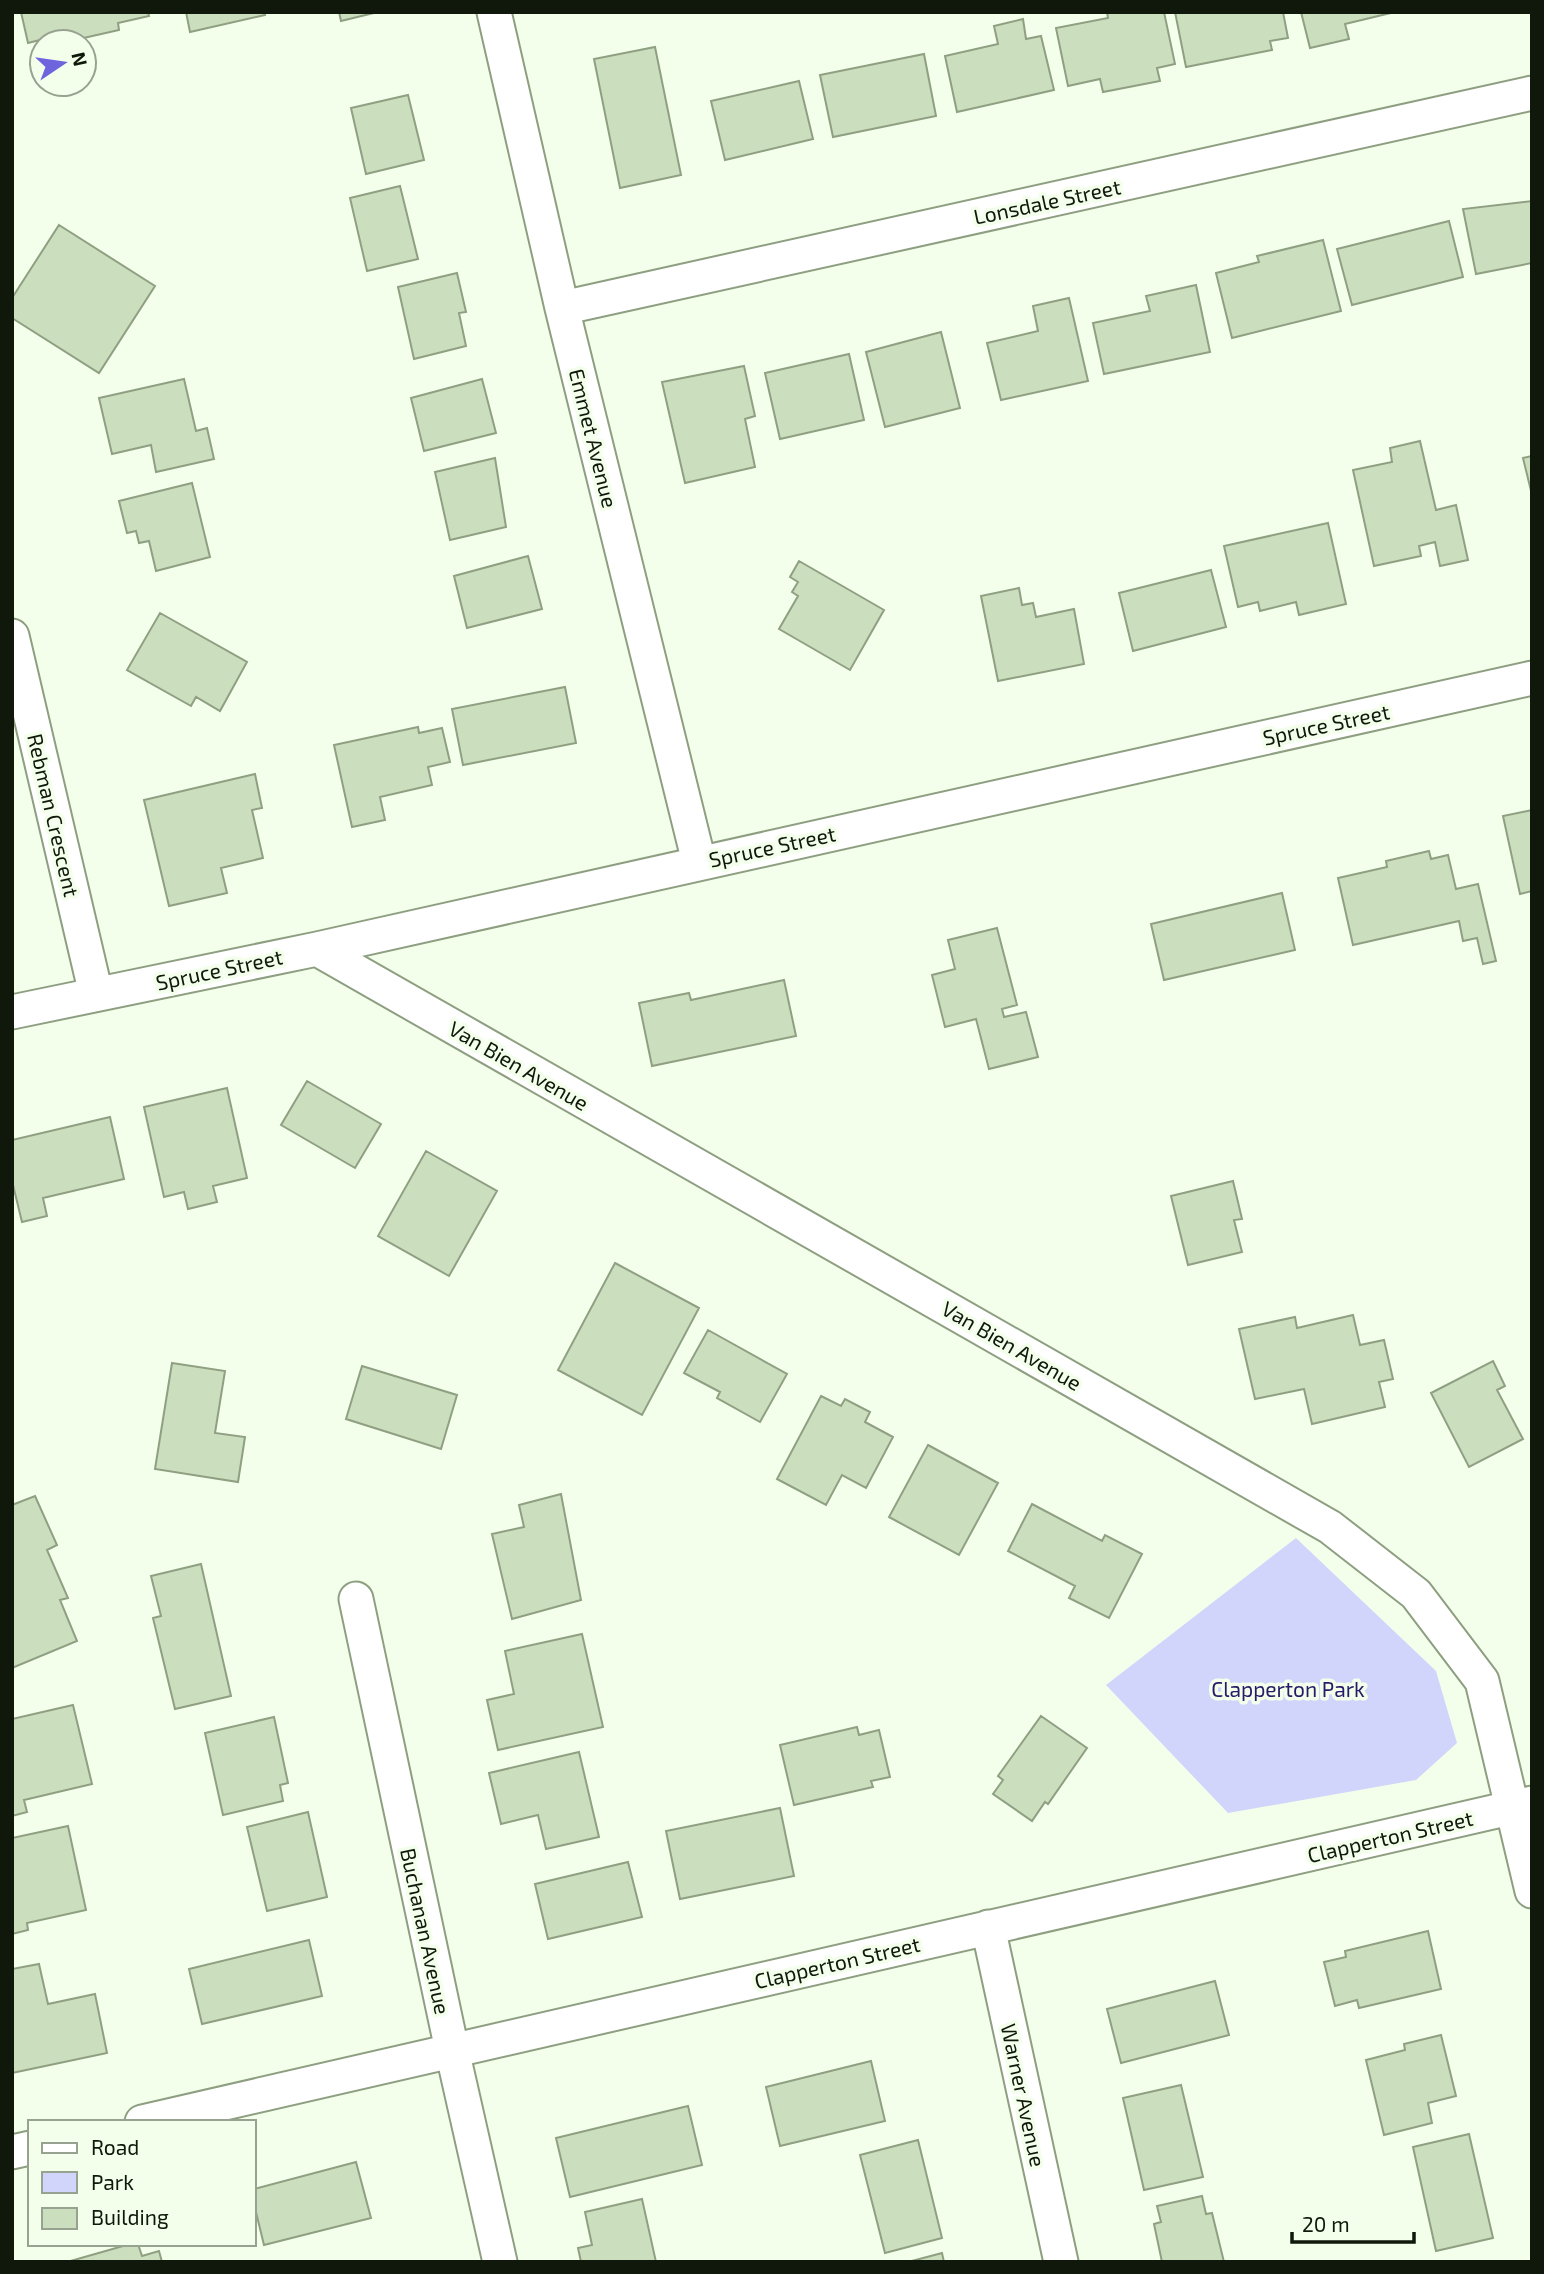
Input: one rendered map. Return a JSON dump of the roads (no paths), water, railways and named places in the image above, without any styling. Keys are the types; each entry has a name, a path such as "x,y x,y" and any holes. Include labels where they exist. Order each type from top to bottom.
{"street":[{"name":"Emmet Avenue","path":"494,12 562,308 699,862"},
{"name":"Lonsdale Street","path":"562,308 1532,93"},
{"name":"Rebman Crescent","path":"12,636 96,995"},
{"name":"Spruce Street","path":"12,1013 317,949 1532,678"},
{"name":"Van Bien Avenue","path":"317,949 1330,1527 1416,1594 1482,1681 1522,1805 1532,1891"},
{"name":"Buchanan Avenue","path":"356,1599 500,2262"},
{"name":"Clapperton Street","path":"151,2120 1522,1805"},
{"name":"Warner Avenue","path":"988,1927 1061,2262"}],"park label":[{"name":"Clapperton Park","path":"1288,1688"}]}
